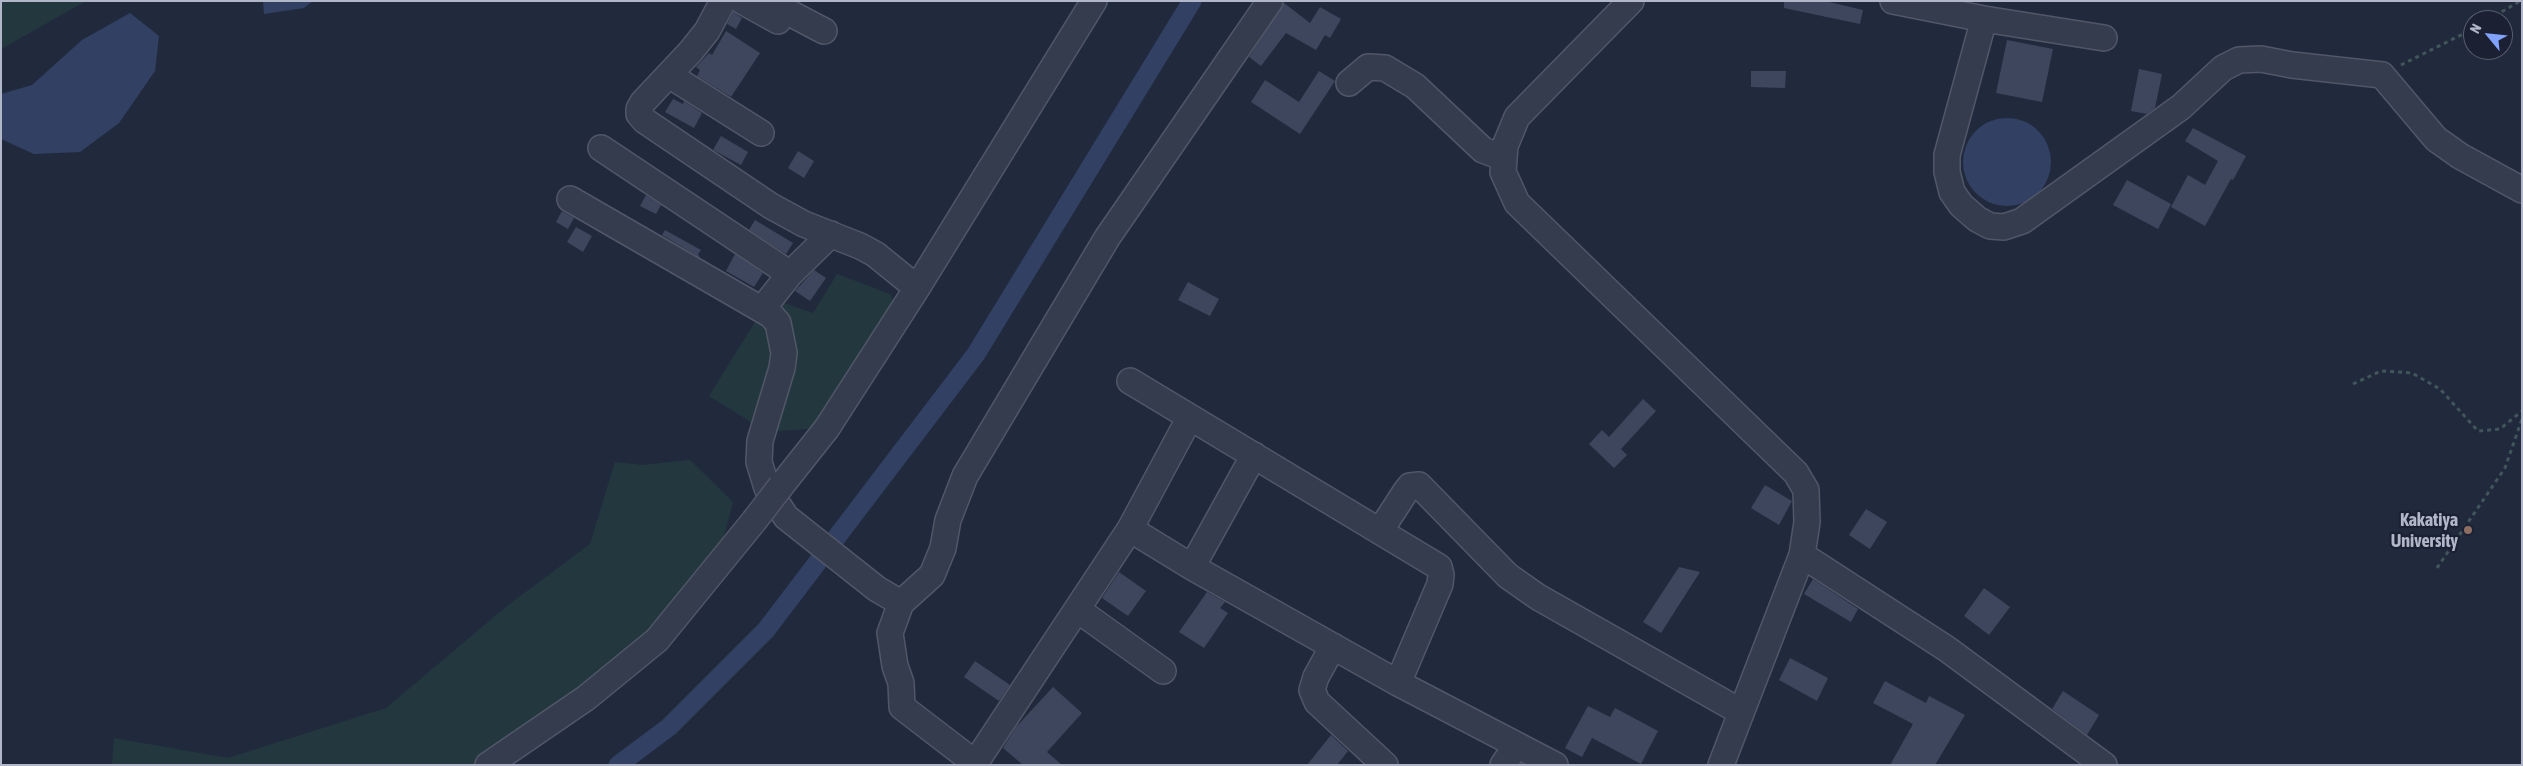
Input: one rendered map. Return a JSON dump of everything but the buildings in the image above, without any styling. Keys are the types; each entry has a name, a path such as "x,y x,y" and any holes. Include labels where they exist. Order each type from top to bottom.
{"street":[{"path":"723,1 706,31 639,108 639,114 645,121 771,206 804,224 874,254 917,288"},
{"path":"742,1 824,31"},
{"path":"488,765 586,698 657,640 828,428 917,288 1094,1"},
{"path":"1190,417 1130,528 1078,610 975,764 902,707 901,683 890,633 901,603 926,584 935,570 943,548 948,520 965,476 1107,238 1270,1"},
{"path":"1631,1 1517,117 1505,146 1503,172 1517,203 1796,473 1806,490 1807,522 1802,555 1721,765"},
{"path":"1893,1 1984,19 2104,38"},
{"path":"1984,19 1947,155 1947,172 1952,192 1960,205 1977,219 1990,226 2004,227 2022,221 2181,107 2223,68 2239,60 2261,59 2292,65 2382,74 2436,139 2460,156 2522,190"},
{"path":"1350,83 1368,67 1384,68 1415,86 1483,150 1504,158"},
{"path":"669,75 761,133"},
{"path":"601,148 790,274"},
{"path":"570,199 762,308 778,323 784,352 782,368 760,441 759,462 767,488 786,517 877,589 901,603"},
{"path":"762,308 790,274 831,234"},
{"path":"1130,381 1439,567 1441,575 1440,584 1398,683"},
{"path":"1192,567 1254,455"},
{"path":"1380,531 1410,486 1419,485 1508,576 1530,592 1741,712"},
{"path":"1130,528 1192,567 1398,683 1510,755 1555,765"},
{"path":"1802,555 1947,649 2104,765"},
{"path":"1078,610 1163,671"},
{"path":"1333,646 1316,676 1312,690 1317,702 1385,765"}],"path":[{"path":"2505,10 2520,1"},
{"path":"2382,74 2463,34"},
{"path":"2353,384 2381,372 2412,373 2440,389 2478,430 2500,429 2522,411"},
{"path":"2437,568 2505,468 2522,419"}],"green space":[{"path":"1,1 86,1 1,49"},
{"path":"837,274 890,294 897,308 819,428 767,432 709,396 770,298 813,313"},
{"path":"690,460 733,502 718,558 645,641 557,708 476,765 112,765 114,738 228,758 386,708 507,606 590,544 615,462 643,465"}],"water":[{"path":"263,1 313,1 304,8 264,14"},
{"path":"130,13 159,36 155,71 119,123 80,152 34,154 1,139 1,94 32,85 82,40"},
{"path":"1998,118 2016,118 2032,125 2044,137 2051,153 2051,171 2044,187 2032,199 2016,206 1998,206 1982,199 1970,187 1963,171 1963,153 1970,137 1982,125"}],"waterway":[{"path":"618,765 669,727 766,630 976,354 1192,1"}],"place":[{"name":"Kakatiya University","path":"2468,530"}]}
